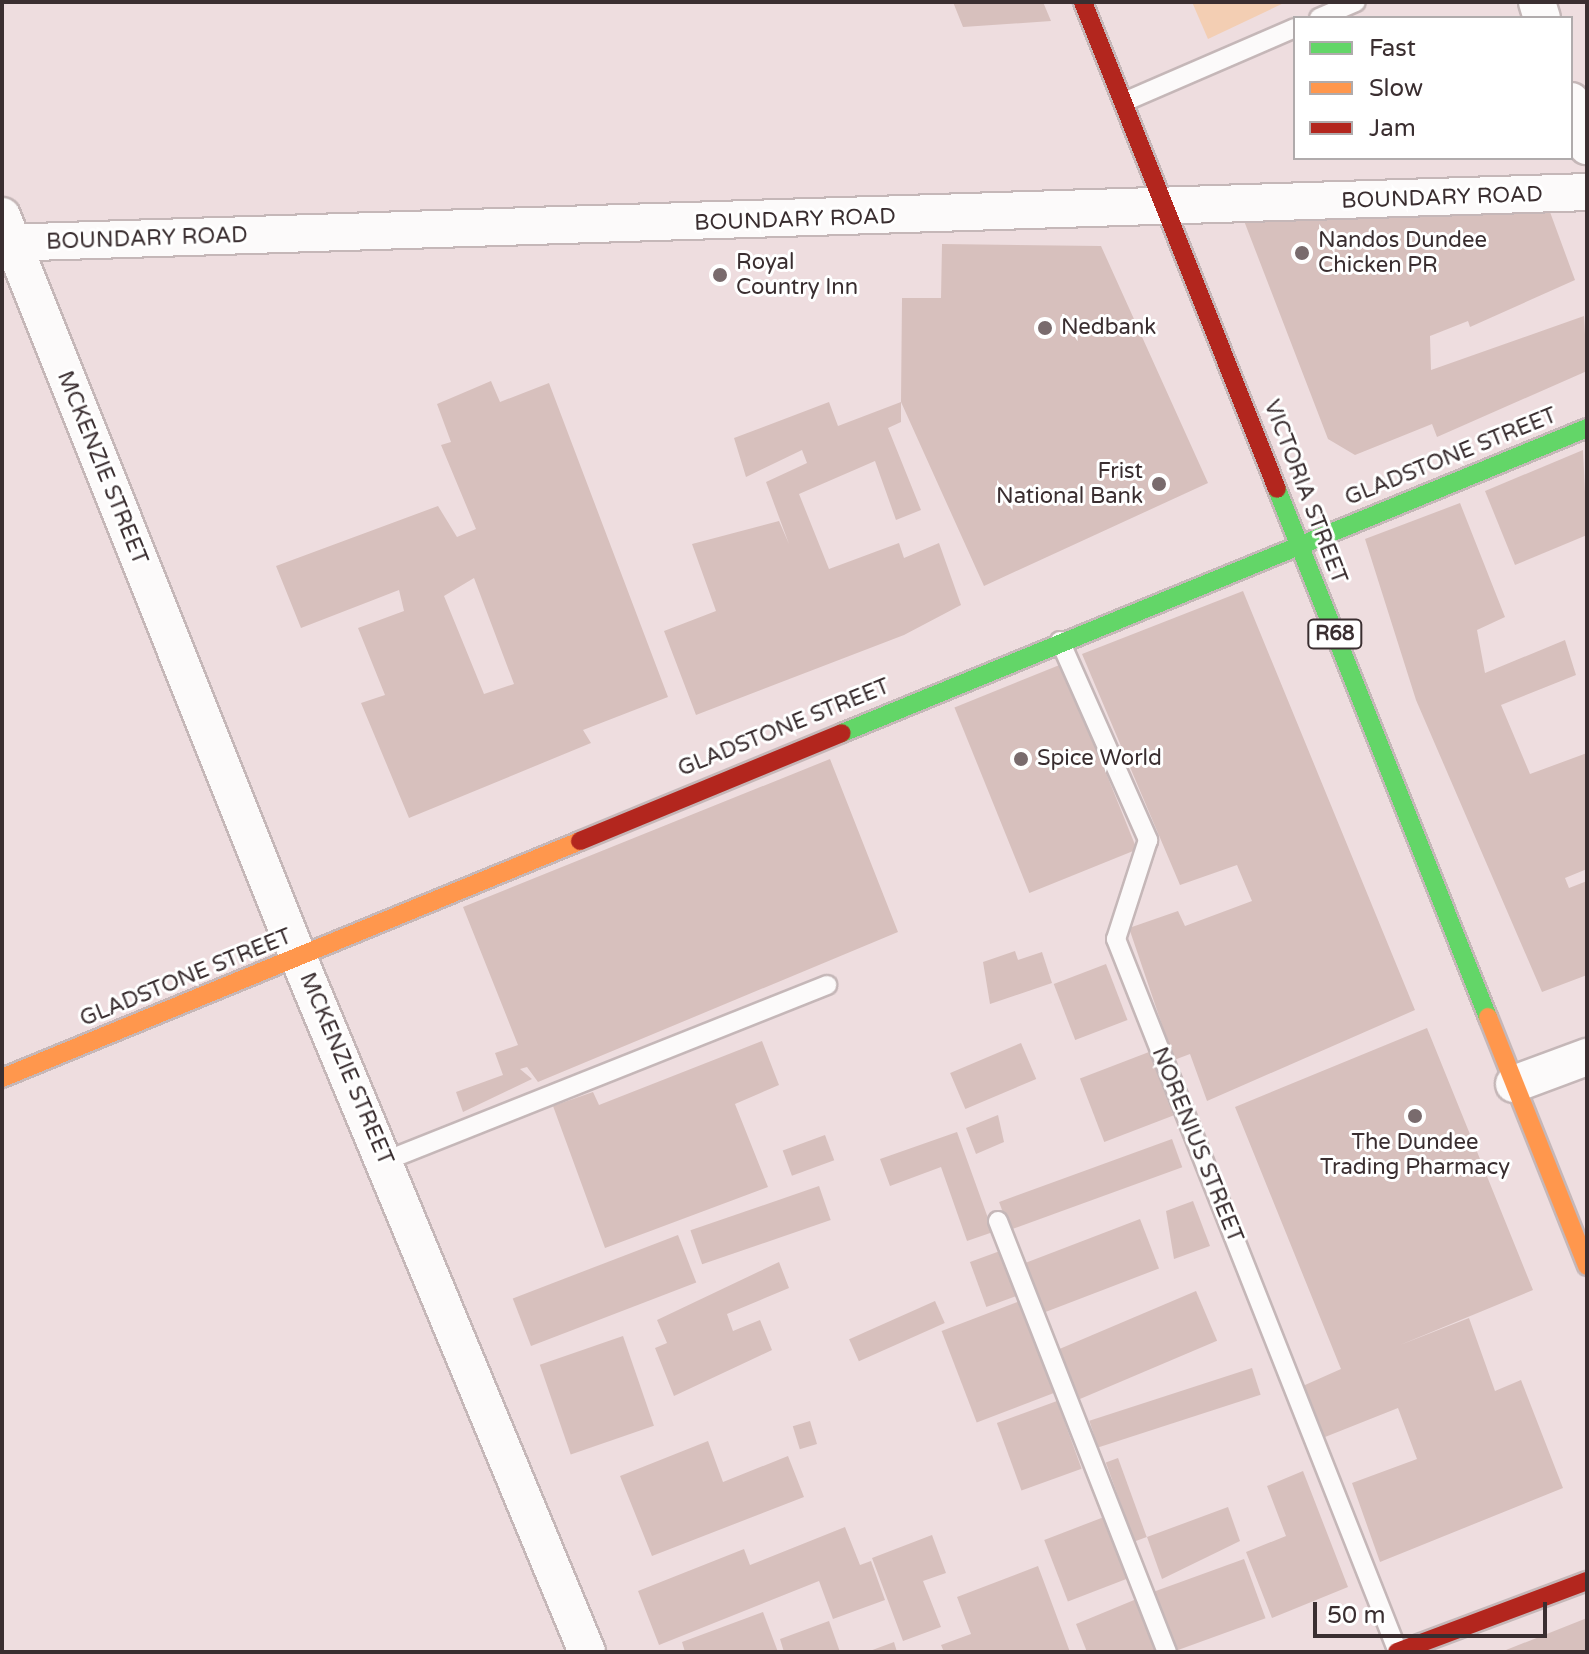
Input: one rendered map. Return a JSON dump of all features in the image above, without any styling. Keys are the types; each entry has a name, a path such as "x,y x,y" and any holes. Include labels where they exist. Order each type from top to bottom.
{"street":[{"name":"VICTORIA STREET","path":"1083,2 1587,1266"},
{"path":"1573,107 1587,146"},
{"name":"BOUNDARY ROAD","path":"5,234 1168,209 1587,192"},
{"name":"MCKENZIE STREET","path":"5,234 299,959 587,1652"},
{"name":"GLADSTONE STREET","path":"2,1078 299,959 1060,640 1586,431"},
{"path":"1514,1084 1587,1057"},
{"path":"1397,1652 1587,1581"}],"lane":[{"path":"1324,16 1356,2"},
{"path":"1124,102 1293,29"},
{"name":"NORENIUS STREET","path":"1060,640 1148,840 1116,939 1397,1652"},
{"path":"385,1161 827,985"},
{"path":"998,1221 1167,1652"}],"shaded area":[{"path":"1192,2 1286,2 1208,39"}],"building":[{"path":"953,2 1043,2 1051,21 963,27"},
{"path":"1550,212 1575,280 1470,327 1468,321 1430,336 1431,370 1584,316 1587,371 1437,437 1432,424 1355,455 1328,439 1241,213"},
{"path":"942,244 1101,246 1208,483 984,586 901,402 902,298 941,298"},
{"path":"491,381 500,402 549,383 668,697 583,730 591,743 409,818 361,703 385,695 358,628 404,611 399,590 301,628 276,566 438,506 457,537 476,529 441,445 451,442 437,404","holes":["474,578 514,684 484,694 444,596"]},
{"path":"829,402 838,426 901,402 901,422 888,428 921,510 896,520 875,461 799,494 829,569 899,543 904,558 939,543 961,605 904,635 696,715 664,631 716,611 692,544 779,521 789,544 766,482 807,463 802,450 746,477 734,438"},
{"path":"1583,450 1587,535 1515,565 1485,491"},
{"path":"1460,503 1505,617 1477,630 1485,673 1565,640 1576,675 1501,705 1530,774 1587,753 1587,869 1565,878 1569,888 1587,881 1587,975 1542,992 1416,700 1365,539"},
{"path":"1243,591 1415,1010 1207,1101 1190,1054 1174,1060 1129,928 1178,911 1185,926 1252,901 1237,865 1180,885 1082,654"},
{"path":"1062,664 1137,849 1029,893 954,707"},
{"path":"830,759 898,932 538,1082 527,1067 520,1069 532,1079 463,1112 456,1092 503,1075 495,1053 518,1045 463,907"},
{"path":"1015,951 1018,960 1042,952 1052,983 990,1004 983,962"},
{"path":"1106,964 1128,1020 1075,1040 1054,984"},
{"path":"1427,1028 1533,1290 1400,1345 1469,1318 1495,1391 1521,1380 1563,1488 1380,1562 1352,1483 1417,1459 1398,1408 1320,1439 1296,1389 1341,1369 1235,1107"},
{"path":"762,1041 779,1085 735,1104 768,1187 605,1248 553,1106 593,1092 599,1105"},
{"path":"1021,1043 1036,1079 965,1109 950,1073"},
{"path":"1149,1052 1173,1115 1104,1142 1080,1079"},
{"path":"998,1115 1004,1142 976,1154 966,1128"},
{"path":"957,1132 993,1232 967,1241 941,1167 890,1186 880,1159"},
{"path":"825,1135 834,1160 792,1176 783,1150"},
{"path":"1172,1139 1182,1167 1009,1230 999,1202"},
{"path":"819,1186 831,1220 702,1264 690,1230"},
{"path":"1193,1201 1210,1246 1174,1259 1166,1211"},
{"path":"1140,1219 1159,1268 1044,1313 1025,1263"},
{"path":"678,1235 696,1283 531,1346 513,1298"},
{"path":"1000,1251 1016,1296 986,1307 970,1262"},
{"path":"779,1262 789,1288 727,1314 733,1331 760,1320 772,1350 674,1396 655,1348 667,1343 657,1320"},
{"path":"1196,1291 1217,1341 1080,1399 1059,1349"},
{"path":"935,1301 945,1323 859,1361 849,1339"},
{"path":"1020,1301 1055,1392 977,1423 942,1331"},
{"path":"623,1336 654,1426 571,1454 540,1365"},
{"path":"1252,1368 1261,1395 1098,1447 1089,1421"},
{"path":"1057,1401 1082,1469 1021,1491 997,1423"},
{"path":"810,1421 817,1444 800,1449 793,1426"},
{"path":"708,1441 723,1482 788,1456 804,1497 652,1556 620,1476"},
{"path":"1118,1458 1147,1537 1135,1541 1106,1462"},
{"path":"1303,1471 1348,1587 1272,1618 1246,1552 1286,1536 1267,1486"},
{"path":"1228,1507 1240,1541 1162,1579 1147,1537"},
{"path":"1104,1517 1128,1579 1068,1602 1044,1540"},
{"path":"845,1527 860,1565 871,1561 885,1600 833,1619 819,1581 659,1645 638,1591 744,1549 750,1565"},
{"path":"932,1535 946,1573 923,1581 941,1627 903,1641 872,1558"},
{"path":"1244,1559 1266,1618 1172,1652 1151,1593"},
{"path":"1038,1566 1070,1652 944,1652 941,1645 971,1634 957,1597"},
{"path":"1139,1598 1161,1652 1087,1652 1076,1624"},
{"path":"763,1612 778,1652 685,1652 682,1642"},
{"path":"1587,1618 1587,1652 1501,1652"},
{"path":"829,1621 840,1652 784,1652 780,1639"},
{"path":"894,1642 897,1652 867,1652"}],"traffic: fast":[{"path":"842,733 1587,428"},
{"path":"1277,489 1488,1017"}],"traffic: slow":[{"path":"2,1078 580,841"},
{"path":"1488,1017 1587,1266"}],"traffic: jam":[{"path":"1083,2 1277,489"},
{"path":"580,841 842,733"},
{"path":"1397,1652 1587,1581"}],"place":[{"name":"Nandos Dundee Chicken PR","path":"1302,253"},
{"name":"Royal Country Inn","path":"720,275"},
{"name":"Nedbank","path":"1045,328"},
{"name":"Frist National Bank","path":"1159,484"},
{"name":"Spice World","path":"1021,759"},
{"name":"The Dundee Trading Pharmacy","path":"1415,1116"}]}
